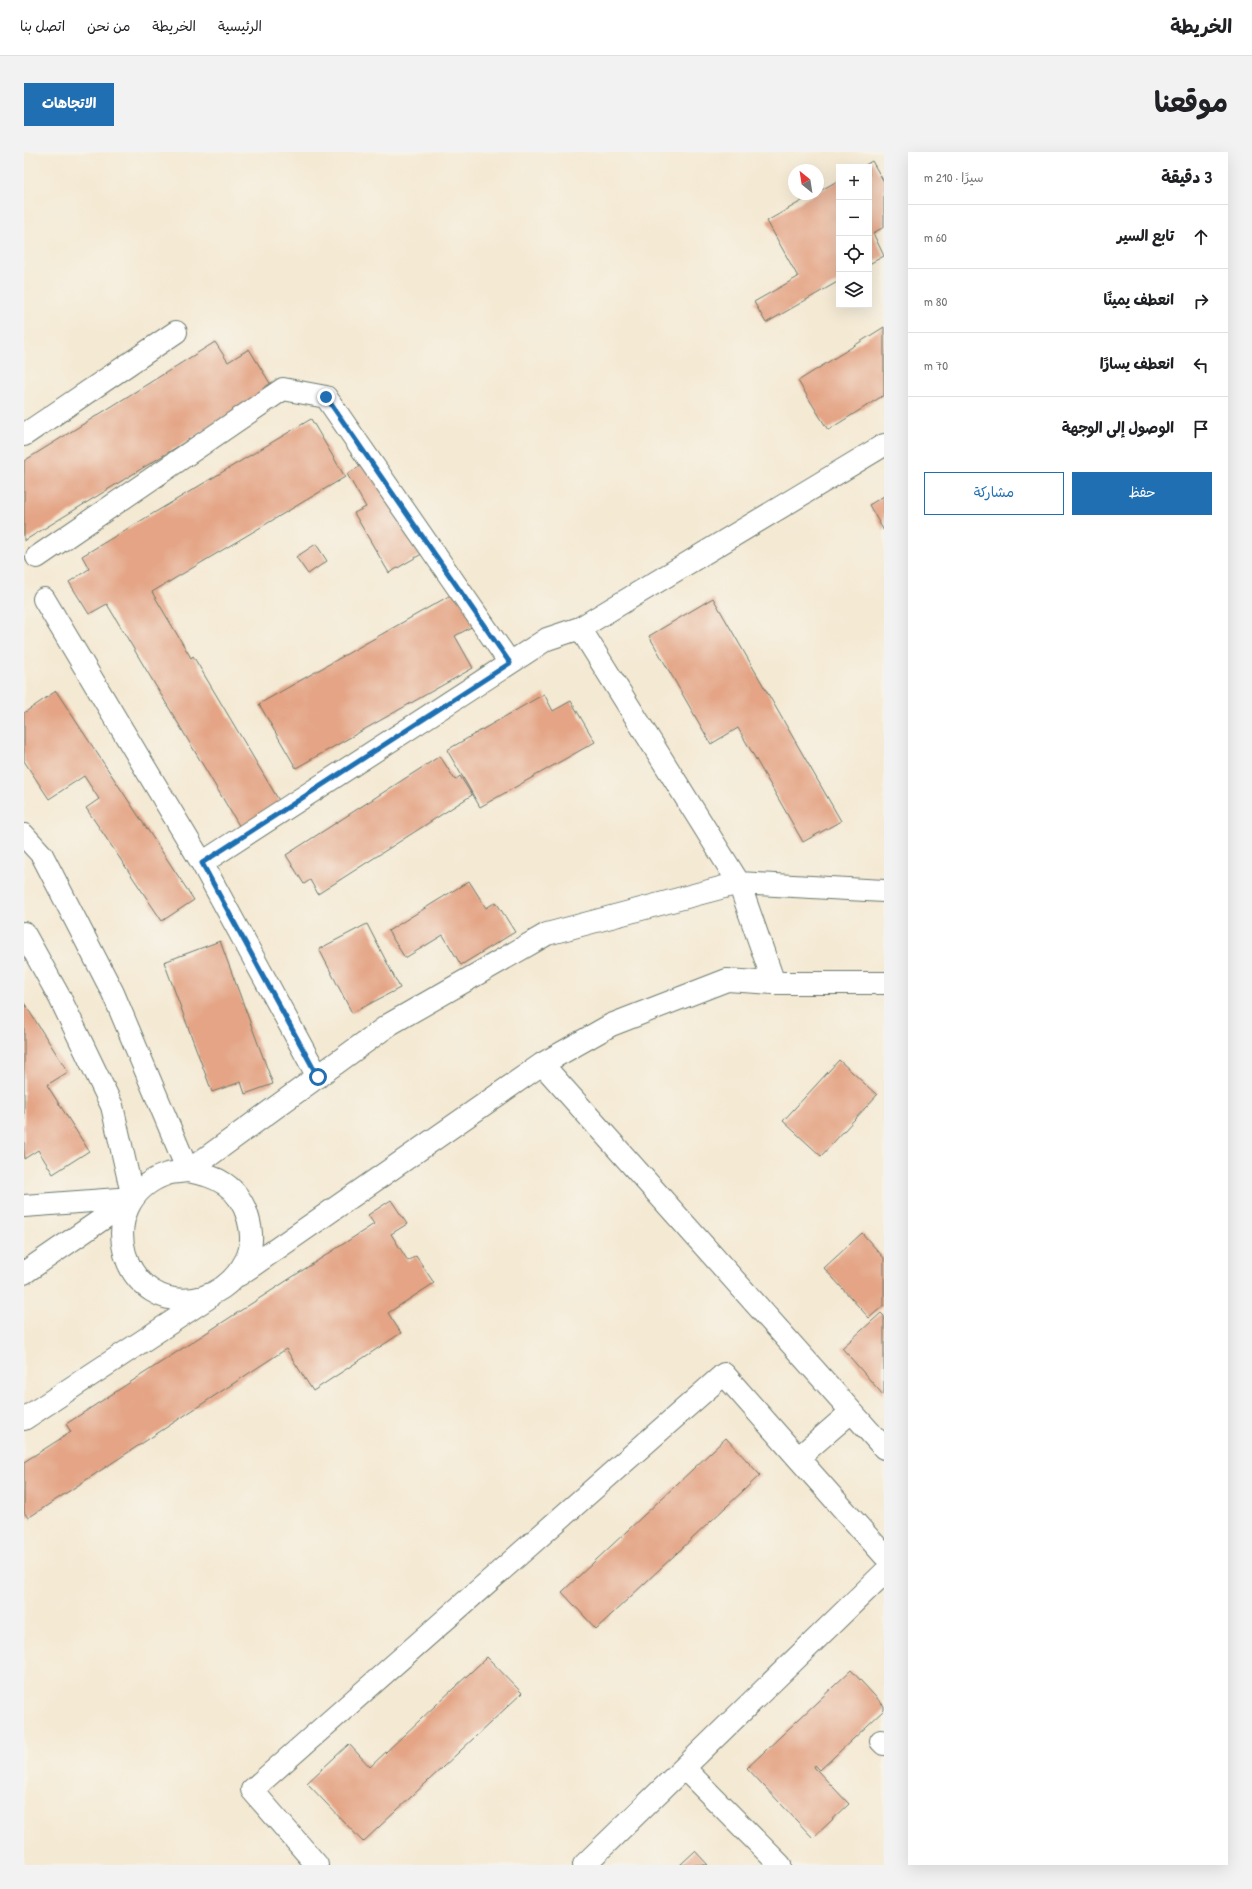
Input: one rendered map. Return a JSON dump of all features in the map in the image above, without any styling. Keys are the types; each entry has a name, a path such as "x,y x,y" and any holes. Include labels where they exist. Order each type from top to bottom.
{"street":[{"path":"24,435 176,332"},
{"path":"37,558 283,389 326,397 510,663"},
{"path":"202,863 548,639 580,628 884,445"},
{"path":"44,599 202,863 318,1077"},
{"path":"580,628 739,883 774,983"},
{"path":"24,835 42,855 113,993 188,1171"},
{"path":"188,1171 390,1024 547,934 739,883 884,891"},
{"path":"24,933 60,998 112,1106 133,1198 124,1217 121,1238 126,1259 137,1277 153,1291 172,1299 194,1299 214,1294"},
{"path":"24,1419 226,1286 236,1277 542,1064 611,1026 727,980 774,983 884,983"},
{"path":"542,1064 884,1448"},
{"path":"24,1274 133,1198 149,1183 168,1174 188,1171 208,1175 226,1185 240,1200 248,1218 251,1239 246,1259 236,1277"},
{"path":"24,1206 133,1198"},
{"path":"318,1865 252,1790 724,1374 798,1458 880,1542"},
{"path":"798,1458 851,1412"},
{"path":"584,1865 884,1573"},
{"path":"684,1768 780,1865"}],"building":[{"path":"872,161 884,182 884,227 873,233 884,256 872,262 872,164 867,164"},
{"path":"836,182 836,283 766,323 754,302 798,277 767,221 804,200 824,200 824,189"},
{"path":"884,327 884,395 828,430 798,381"},
{"path":"215,342 228,362 249,349 273,388 24,541 24,461"},
{"path":"311,419 345,477 152,592 191,658 193,656 287,814 247,839 107,604 89,614 69,582 89,569 82,556"},
{"path":"371,460 425,552 389,573 354,513 366,507 347,474"},
{"path":"884,496 884,531 869,505"},
{"path":"316,544 327,561 308,574 296,557"},
{"path":"456,592 475,625 455,636 473,668 296,768 259,704"},
{"path":"713,598 841,821 803,842 738,728 711,744 649,636"},
{"path":"56,691 194,900 162,921 86,808 99,799 84,776 49,799 24,761 24,713"},
{"path":"544,694 553,711 571,701 595,742 480,807 447,750"},
{"path":"440,756 455,780 460,776 472,795 318,894 310,880 304,884 286,855"},
{"path":"469,881 486,908 496,902 515,932 461,965 443,935 405,958 388,931"},
{"path":"367,924 400,988 352,1013 319,949"},
{"path":"220,941 273,1084 245,1094 241,1082 212,1092 164,962"},
{"path":"24,1003 68,1072 47,1085 89,1151 53,1174 38,1150 24,1159"},
{"path":"839,1060 877,1095 821,1156 783,1121"},
{"path":"391,1200 407,1224 391,1234 408,1261 416,1256 434,1283 388,1313 401,1333 313,1391 286,1349 28,1518 24,1512 24,1462 71,1432 66,1424 374,1224 368,1215"},
{"path":"862,1233 884,1258 884,1305 869,1318 824,1268"},
{"path":"881,1313 884,1316 884,1396 842,1348"},
{"path":"726,1438 760,1475 596,1629 562,1592"},
{"path":"487,1657 522,1693 363,1842 307,1783 349,1744 370,1767"},
{"path":"851,1670 884,1706 884,1710 820,1770 815,1765 814,1767 849,1804 813,1838 747,1768"},
{"path":"695,1851 708,1865 680,1865"}],"route":[{"path":"318,1077 202,863 510,663 326,397"}]}
